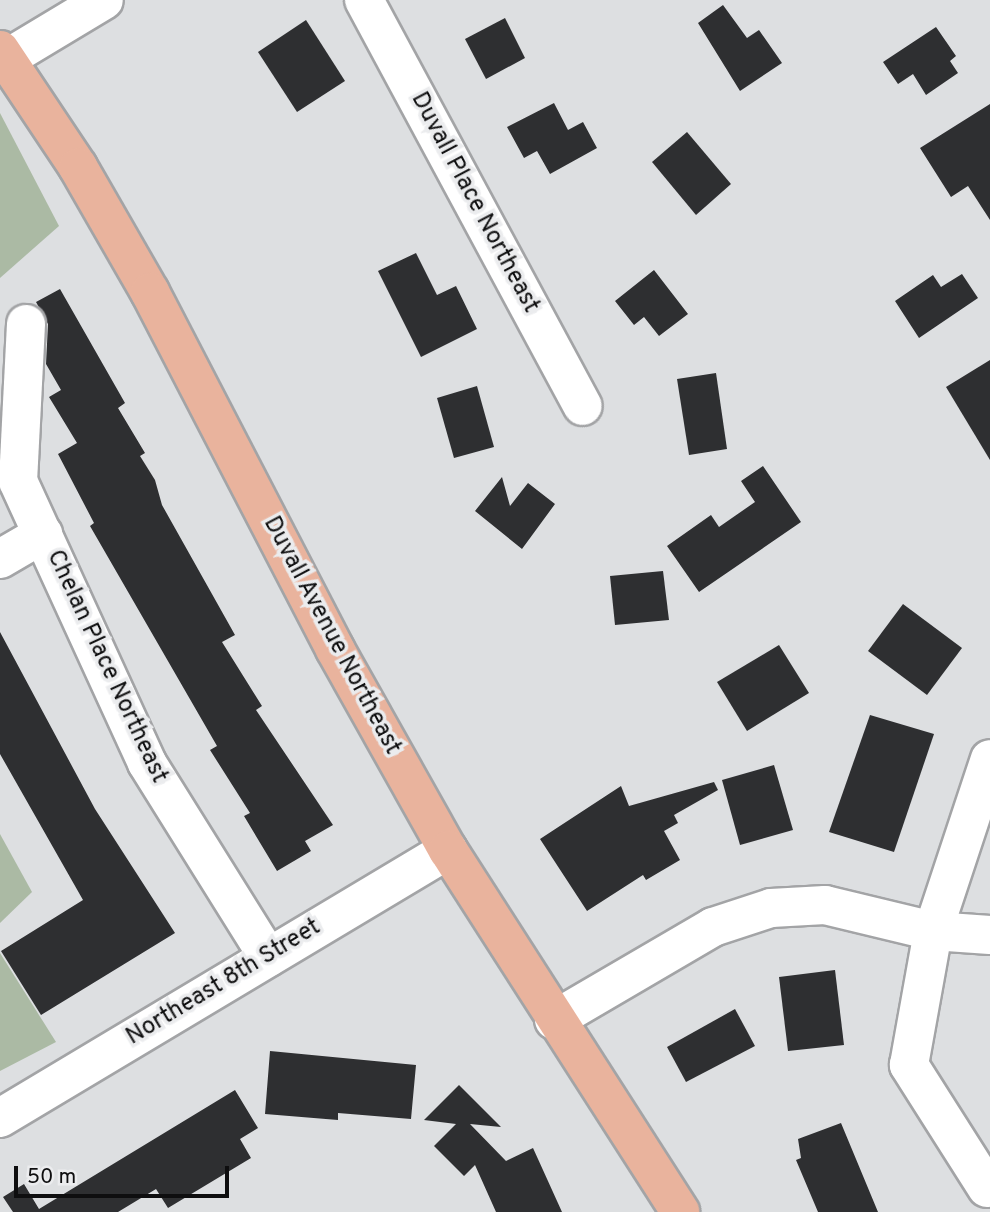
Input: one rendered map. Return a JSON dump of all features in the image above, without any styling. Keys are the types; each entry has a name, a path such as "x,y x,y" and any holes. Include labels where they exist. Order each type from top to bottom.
{"main road":[{"name":"Duvall Avenue Northeast","path":"3,55 78,167 150,292 335,649 448,849 554,1020 680,1212"}],"street":[{"path":"3,55 104,0"},
{"name":"Duvall Place Northeast","path":"364,0 583,406"},
{"name":"Chelan Place Northeast","path":"26,324 18,481 147,763 268,957"},
{"path":"0,559 43,534"},
{"path":"987,1188 909,1065 933,931 990,759"},
{"name":"Northeast 8th Street","path":"0,1118 448,849"},
{"path":"554,1020 713,927 771,908 825,905 933,931 990,935"}],"green space":[{"path":"0,113 59,226 0,278"},
{"path":"0,834 32,892 0,923"},
{"path":"0,953 56,1042 0,1071"}],"building":[{"path":"723,5 747,38 759,30 782,63 740,91 698,23"},
{"path":"505,18 525,58 486,79 465,39"},
{"path":"306,20 345,81 297,112 258,52"},
{"path":"936,27 956,56 950,61 958,73 926,95 913,74 898,84 883,62"},
{"path":"554,103 568,130 583,122 597,148 550,174 537,151 524,158 507,127"},
{"path":"990,104 990,220 968,186 951,197 920,148"},
{"path":"687,132 731,184 696,215 652,162"},
{"path":"416,253 437,295 456,286 477,329 421,357 378,271"},
{"path":"654,270 688,314 659,336 644,317 634,325 615,301"},
{"path":"962,274 978,298 919,338 895,301 933,275 941,287"},
{"path":"60,289 125,403 118,408 145,453 140,456 155,480 162,505 235,635 222,642 262,706 256,710 333,825 305,841 311,851 277,871 244,816 250,813 210,750 217,746 90,526 94,523 58,454 77,443 49,397 61,390 46,364 48,324 36,302"},
{"path":"990,360 990,460 946,387"},
{"path":"716,373 727,449 689,455 677,379"},
{"path":"477,386 494,447 454,458 437,398"},
{"path":"763,466 801,522 699,592 667,546 711,515 719,527 755,502 741,481"},
{"path":"502,477 510,506 528,483 555,504 522,549 475,511"},
{"path":"663,571 669,620 615,625 610,576"},
{"path":"903,604 962,648 927,695 868,651"},
{"path":"0,632 95,809 175,933 41,1015 1,951 83,900 0,754"},
{"path":"779,645 809,693 747,731 717,682"},
{"path":"870,715 934,734 894,852 829,832"},
{"path":"774,765 793,830 740,845 722,780"},
{"path":"714,782 718,790 674,815 678,823 664,831 680,860 646,880 643,875 587,911 540,839 621,786 629,806"},
{"path":"835,970 844,1045 788,1051 779,977"},
{"path":"735,1009 755,1046 686,1082 667,1047"},
{"path":"270,1051 416,1065 411,1119 338,1113 338,1120 265,1114"},
{"path":"459,1085 501,1127 470,1124 506,1161 533,1148 562,1212 496,1212 475,1165 464,1176 434,1146 456,1124 424,1120"},
{"path":"235,1090 258,1128 240,1139 251,1158 168,1208 156,1189 118,1212 13,1212 3,1197 24,1184 39,1209"},
{"path":"841,1123 878,1212 818,1212 796,1160 801,1158 798,1139"}]}
